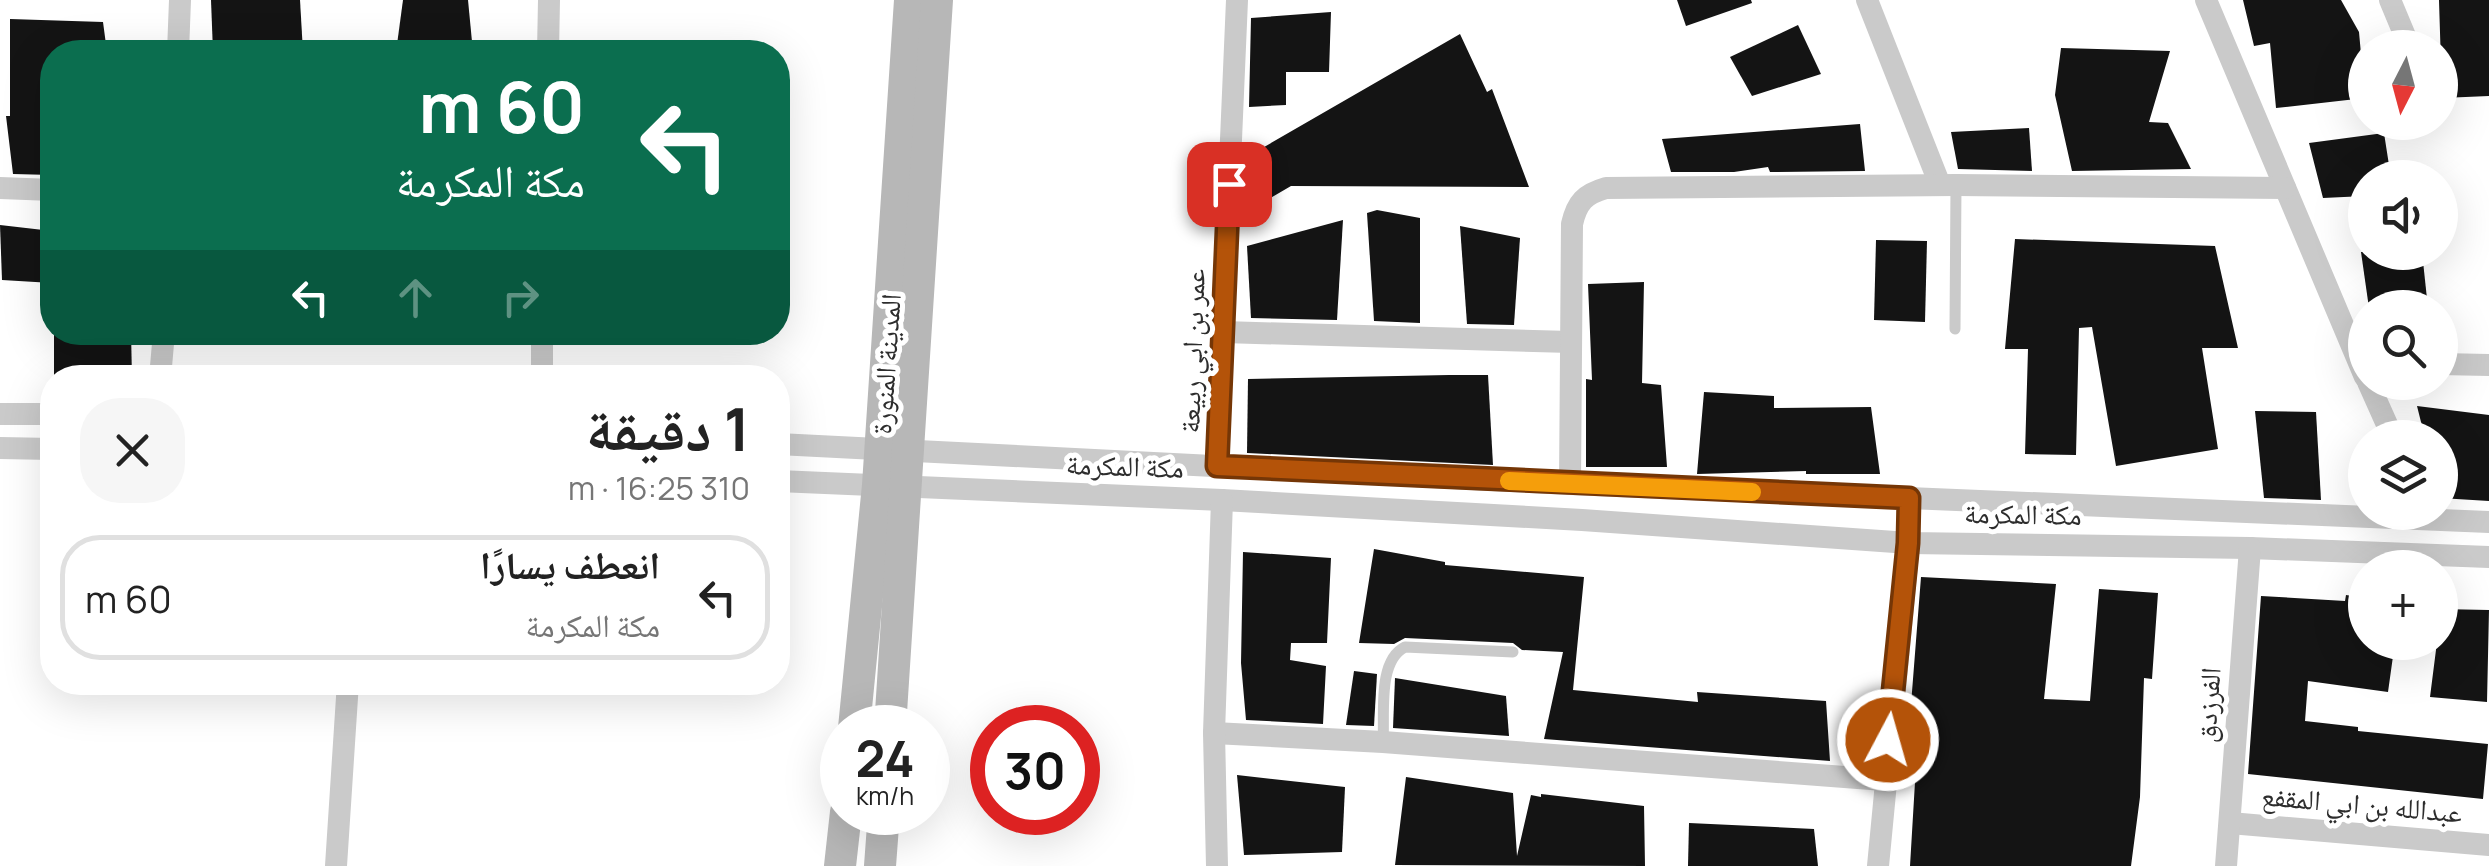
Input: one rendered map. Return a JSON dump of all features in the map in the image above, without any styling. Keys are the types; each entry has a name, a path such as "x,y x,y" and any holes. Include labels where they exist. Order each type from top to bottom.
{"main road":[{"name":"المدينة المنورة","path":"895,450 910,0"},
{"path":"858,705 892,486 937,0"},
{"path":"890,705 892,486"},
{"path":"840,866 843,835"},
{"path":"880,866 882,835"}],"street":[{"path":"178,40 180,0"},
{"path":"548,40 549,0"},
{"name":"عمر بن ابي ربيعة","path":"1217,466 1236,0"},
{"path":"1867,0 1948,185"},
{"path":"2206,0 2348,334"},
{"path":"2390,0 2402,30"},
{"path":"1570,484 1572,224 1576,206 1588,193 1606,188 1948,185 2285,188"},
{"path":"0,188 40,190"},
{"path":"1223,332 1571,342"},
{"path":"2458,364 2489,365"},
{"path":"0,414 40,414"},
{"name":"مكة المكرمة","path":"790,445 1570,484 2348,512"},
{"path":"0,448 40,449"},
{"name":"مكة المكرمة","path":"790,482 1222,500 1908,543 2348,552"},
{"path":"1878,866 1909,498"},
{"path":"1218,866 1214,733 1222,500"},
{"name":"مكة المكرمة","path":"2458,518 2489,522"},
{"name":"الفرزدق","path":"2226,866 2250,548"},
{"name":"مكة المكرمة","path":"2458,556 2489,557"},
{"path":"336,866 347,695"},
{"path":"1214,733 1884,780"},
{"name":"عبدالله بن ابي المقفع","path":"2230,824 2489,845"}],"lane":[{"path":"1948,185 1955,329"},
{"path":"1383,742 1388,663 1396,652 1406,648 1513,652"}],"building":[{"path":"211,0 300,0 302,40 213,40"},
{"path":"403,0 468,0 472,40 398,40"},
{"path":"1677,0 1751,0 1752,3 1686,26"},
{"path":"2243,0 2341,0 2358,30 2348,30 2348,100 2276,108 2270,43 2254,46"},
{"path":"2439,0 2489,0 2489,96 2458,97 2458,30 2440,30"},
{"path":"1331,12 1329,72 1286,72 1286,105 1249,107 1251,18"},
{"path":"10,19 103,22 105,40 40,40 40,175 13,174 6,116 10,116"},
{"path":"1798,25 1821,74 1752,96 1730,57"},
{"path":"1460,34 1487,92 1492,89 1529,187 1291,186 1253,208 1245,158"},
{"path":"2061,48 2170,51 2149,122 2168,123 2191,169 2072,171 2055,95"},
{"path":"1860,124 1865,171 1770,172 1768,167 1734,172 1671,172 1662,139"},
{"path":"2029,128 2032,171 1958,169 1951,132"},
{"path":"2348,138 2385,140 2388,160 2348,160 2348,197 2323,198 2309,143"},
{"path":"1377,210 1420,218 1420,323 1374,321 1367,213"},
{"path":"1343,220 1337,320 1251,318 1247,246"},
{"path":"0,225 40,230 40,282 2,280"},
{"path":"1460,226 1520,238 1514,325 1467,324"},
{"path":"2015,239 2215,246 2238,348 2202,348 2218,449 2116,466 2092,327 2079,328 2076,455 2025,454 2028,349 2005,349"},
{"path":"1876,240 1927,241 1925,322 1874,320"},
{"path":"2364,270 2424,270 2426,290 2366,290"},
{"path":"1644,282 1642,383 1661,385 1667,467 1586,467 1586,379 1592,380 1588,284"},
{"path":"54,345 131,345 132,365 54,365"},
{"path":"1488,375 1493,465 1247,453 1248,379"},
{"path":"1704,392 1774,396 1774,408 1871,407 1880,474 1697,474"},
{"path":"2417,406 2489,415 2489,501 2458,499 2458,420 2420,420"},
{"path":"2255,411 2316,412 2321,500 2264,498"},
{"path":"1374,549 1445,565 1584,577 1573,690 1698,702 1697,692 1826,701 1830,761 1544,739 1563,652 1522,650 1513,643 1405,638 1394,644 1359,643"},
{"path":"1243,552 1331,558 1327,643 1291,643 1290,660 1326,666 1323,724 1246,720 1241,663"},
{"path":"1921,577 2056,584 2044,699 2090,701 2099,589 2158,593 2152,679 2144,678 2140,797 2131,866 1910,866 1915,782 1905,781"},
{"path":"2348,595 2348,660 2392,660 2388,692 2308,681 2305,721 2358,727 2358,731 2488,744 2483,799 2248,774 2261,596 2345,601"},
{"path":"2458,609 2489,610 2487,702 2430,697 2435,660 2458,660"},
{"path":"1354,671 1377,674 1374,726 1346,725"},
{"path":"1395,678 1506,696 1509,736 1393,728"},
{"path":"1237,775 1345,787 1342,852 1244,855"},
{"path":"1406,777 1513,793 1517,856 1531,795 1644,806 1645,866 1395,865"},
{"path":"1689,823 1814,829 1818,866 1688,866"}],"slow traffic":[{"path":"1509,481 1752,492"}],"route":[{"path":"1229,184 1217,466 1909,498 1888,740"}]}
